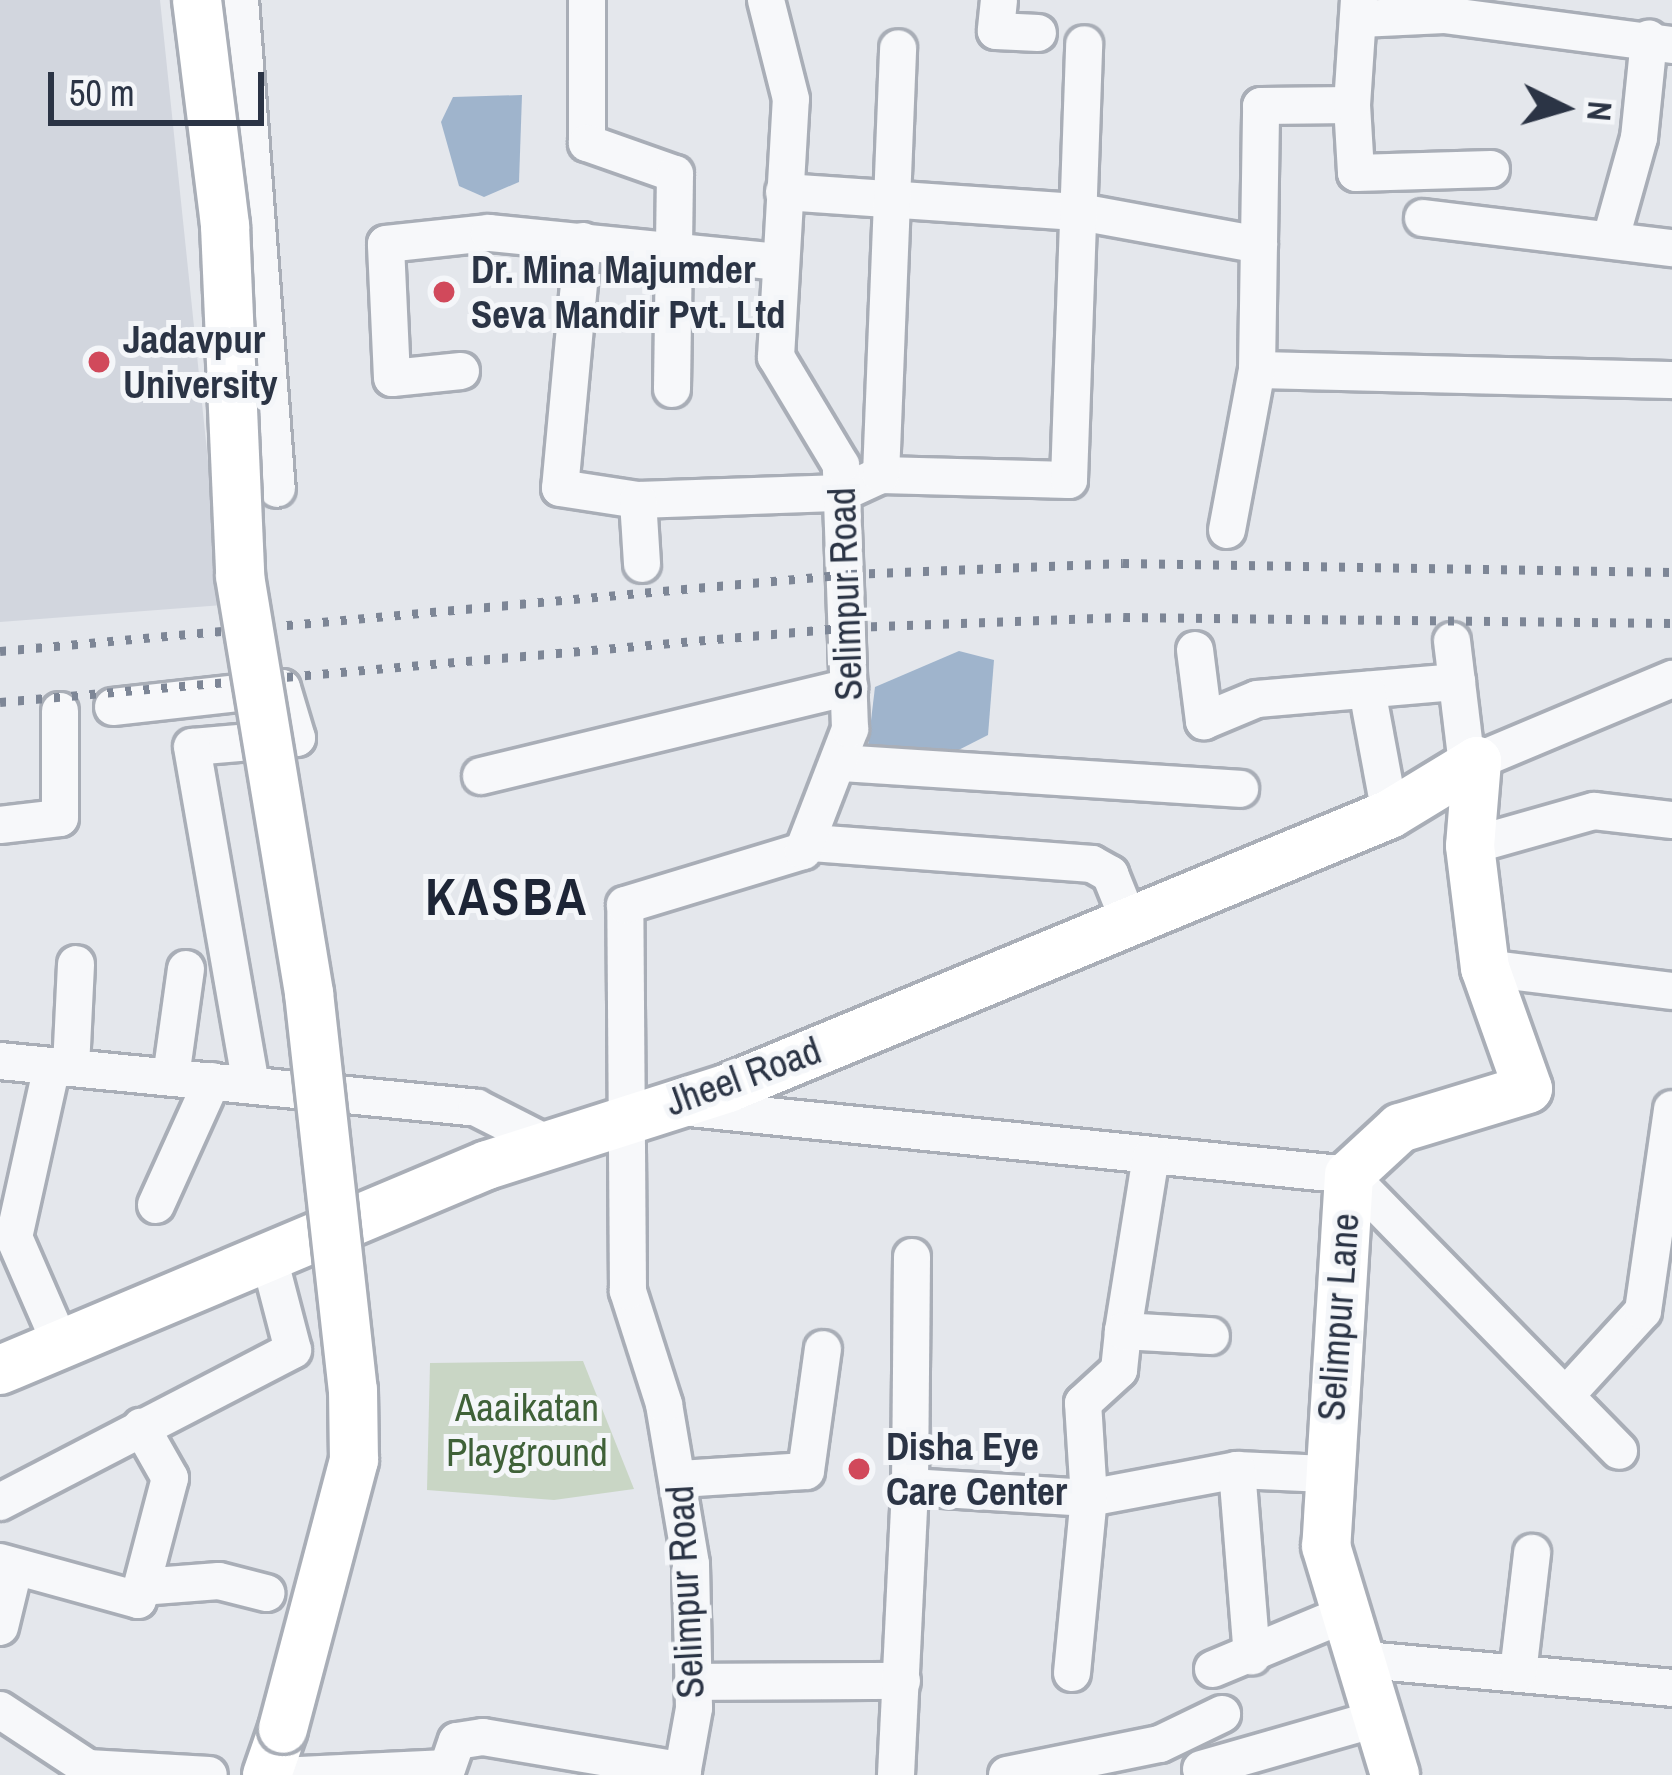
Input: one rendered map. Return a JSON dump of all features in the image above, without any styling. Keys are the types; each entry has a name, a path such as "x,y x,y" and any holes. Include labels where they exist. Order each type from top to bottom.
{"street":[{"path":"197,0 225,226 240,576 309,993 353,1390 354,1460 268,1775"},
{"path":"240,0 277,489"},
{"path":"587,0 586,143 675,174 678,251 672,389"},
{"name":"Selimpur Road","path":"682,1773 693,1682 680,1479 628,1291 623,1117 628,899 791,859 812,843 841,763 849,687 838,456 779,366 778,262 791,99 766,0"},
{"path":"999,0 996,31 1038,33"},
{"path":"1491,169 1356,173 1352,105 1359,9 1442,8 1661,42 1640,138 1610,238"},
{"path":"583,241 560,488 638,500 842,494 881,476 1069,480 1084,44"},
{"path":"881,476 898,48"},
{"path":"1227,530 1258,370 1261,106 1352,105"},
{"path":"784,192 893,206 1080,212 1259,245"},
{"path":"1423,218 1672,248"},
{"path":"461,371 392,378 386,244 488,232 778,262"},
{"path":"1258,370 1672,380"},
{"path":"638,500 642,564"},
{"path":"1452,640 1472,763 1672,679"},
{"path":"1196,650 1204,721 1256,699 1457,682"},
{"path":"481,776 849,687"},
{"path":"113,707 282,688 297,739 192,747 251,1085"},
{"path":"1367,690 1390,814"},
{"path":"0,825 60,818 60,711"},
{"path":"841,763 1240,789"},
{"name":"Jheel Road","path":"0,1370 268,1254 546,1143 671,1105 1126,916 1390,814 1472,763"},
{"name":"Selimpur Lane","path":"1395,1775 1366,1660 1343,1616 1326,1546 1326,1474 1349,1174 1400,1128 1528,1088 1485,968 1470,847 1472,763"},
{"path":"1470,847 1594,811 1672,820"},
{"path":"812,843 1092,864 1110,874 1126,916"},
{"path":"60,1343 7,1239 62,1067 76,964"},
{"path":"1485,968 1672,991"},
{"path":"171,1077 186,969"},
{"path":"0,1061 477,1108 546,1143"},
{"path":"156,1204 212,1081"},
{"path":"671,1105 1349,1174 1568,1393 1619,1451"},
{"path":"1568,1393 1643,1312 1672,1109"},
{"path":"1072,1673 1089,1498 1082,1403 1119,1370 1151,1156"},
{"path":"0,1502 293,1350 268,1254"},
{"path":"896,1775 910,1487 912,1257"},
{"path":"1123,1331 1211,1336"},
{"path":"680,1479 806,1471 823,1349"},
{"path":"0,1627 7,1566 138,1600 170,1478 142,1427"},
{"path":"1237,1470 1252,1656"},
{"path":"910,1487 1089,1498 1237,1470 1326,1474"},
{"path":"1518,1673 1532,1552"},
{"path":"141,1588 219,1581 266,1594"},
{"path":"1214,1669 1343,1616"},
{"path":"1366,1660 1672,1688"},
{"path":"693,1682 902,1681"},
{"path":"0,1709 88,1768 113,1774 209,1775"},
{"path":"1175,1763 1222,1714"},
{"path":"1007,1775 1175,1763 1382,1718"},
{"path":"300,1775 446,1771 458,1742 483,1737 682,1773"}],"shaded area":[{"name":"Jadavpur University","path":"0,0 160,0 223,605 0,622"}],"green space":[{"name":"Aaaikatan Playground","path":"583,1361 634,1489 554,1500 427,1490 430,1363"}],"water":[{"path":"522,95 519,182 484,197 459,186 441,122 453,97"},
{"path":"959,651 994,660 988,735 931,764 867,754 875,687"}],"railway":[{"path":"0,651 851,574 1123,563 1672,572"},
{"path":"0,702 853,627 1124,617 1672,623"}],"place":[{"name":"Dr. Mina Majumder Seva Mandir Pvt. Ltd","path":"444,292"},
{"name":"Jadavpur University","path":"99,362"},
{"name":"Disha Eye Care Center","path":"859,1469"}],"district":[{"name":"KASBA","path":"507,897"}]}
